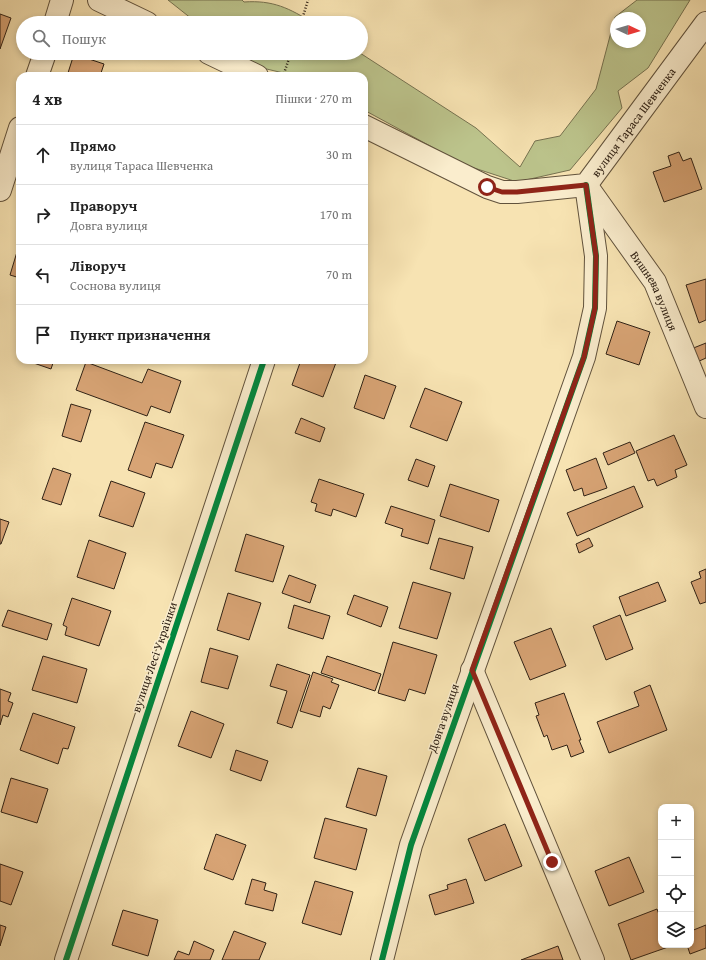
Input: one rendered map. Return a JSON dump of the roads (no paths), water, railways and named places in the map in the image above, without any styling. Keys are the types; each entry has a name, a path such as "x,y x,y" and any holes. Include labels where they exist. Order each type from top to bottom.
{"street":[{"path":"56,16 62,0"},
{"path":"99,0 132,16"},
{"name":"вулиця Тараса Шевченка","path":"368,128 487,187 502,192 517,192 586,185 648,99 706,23"},
{"path":"38,72 43,60"},
{"path":"224,60 249,72"},
{"path":"0,190 16,140"},
{"name":"Вишнева вулиця","path":"586,185 655,282 706,408"},
{"name":"Довга вулиця","path":"382,960 411,845 584,357 595,308 596,256 586,185"},
{"name":"вулиця Лесі Українки","path":"66,960 263,364"},
{"path":"472,670 593,960"}]}
